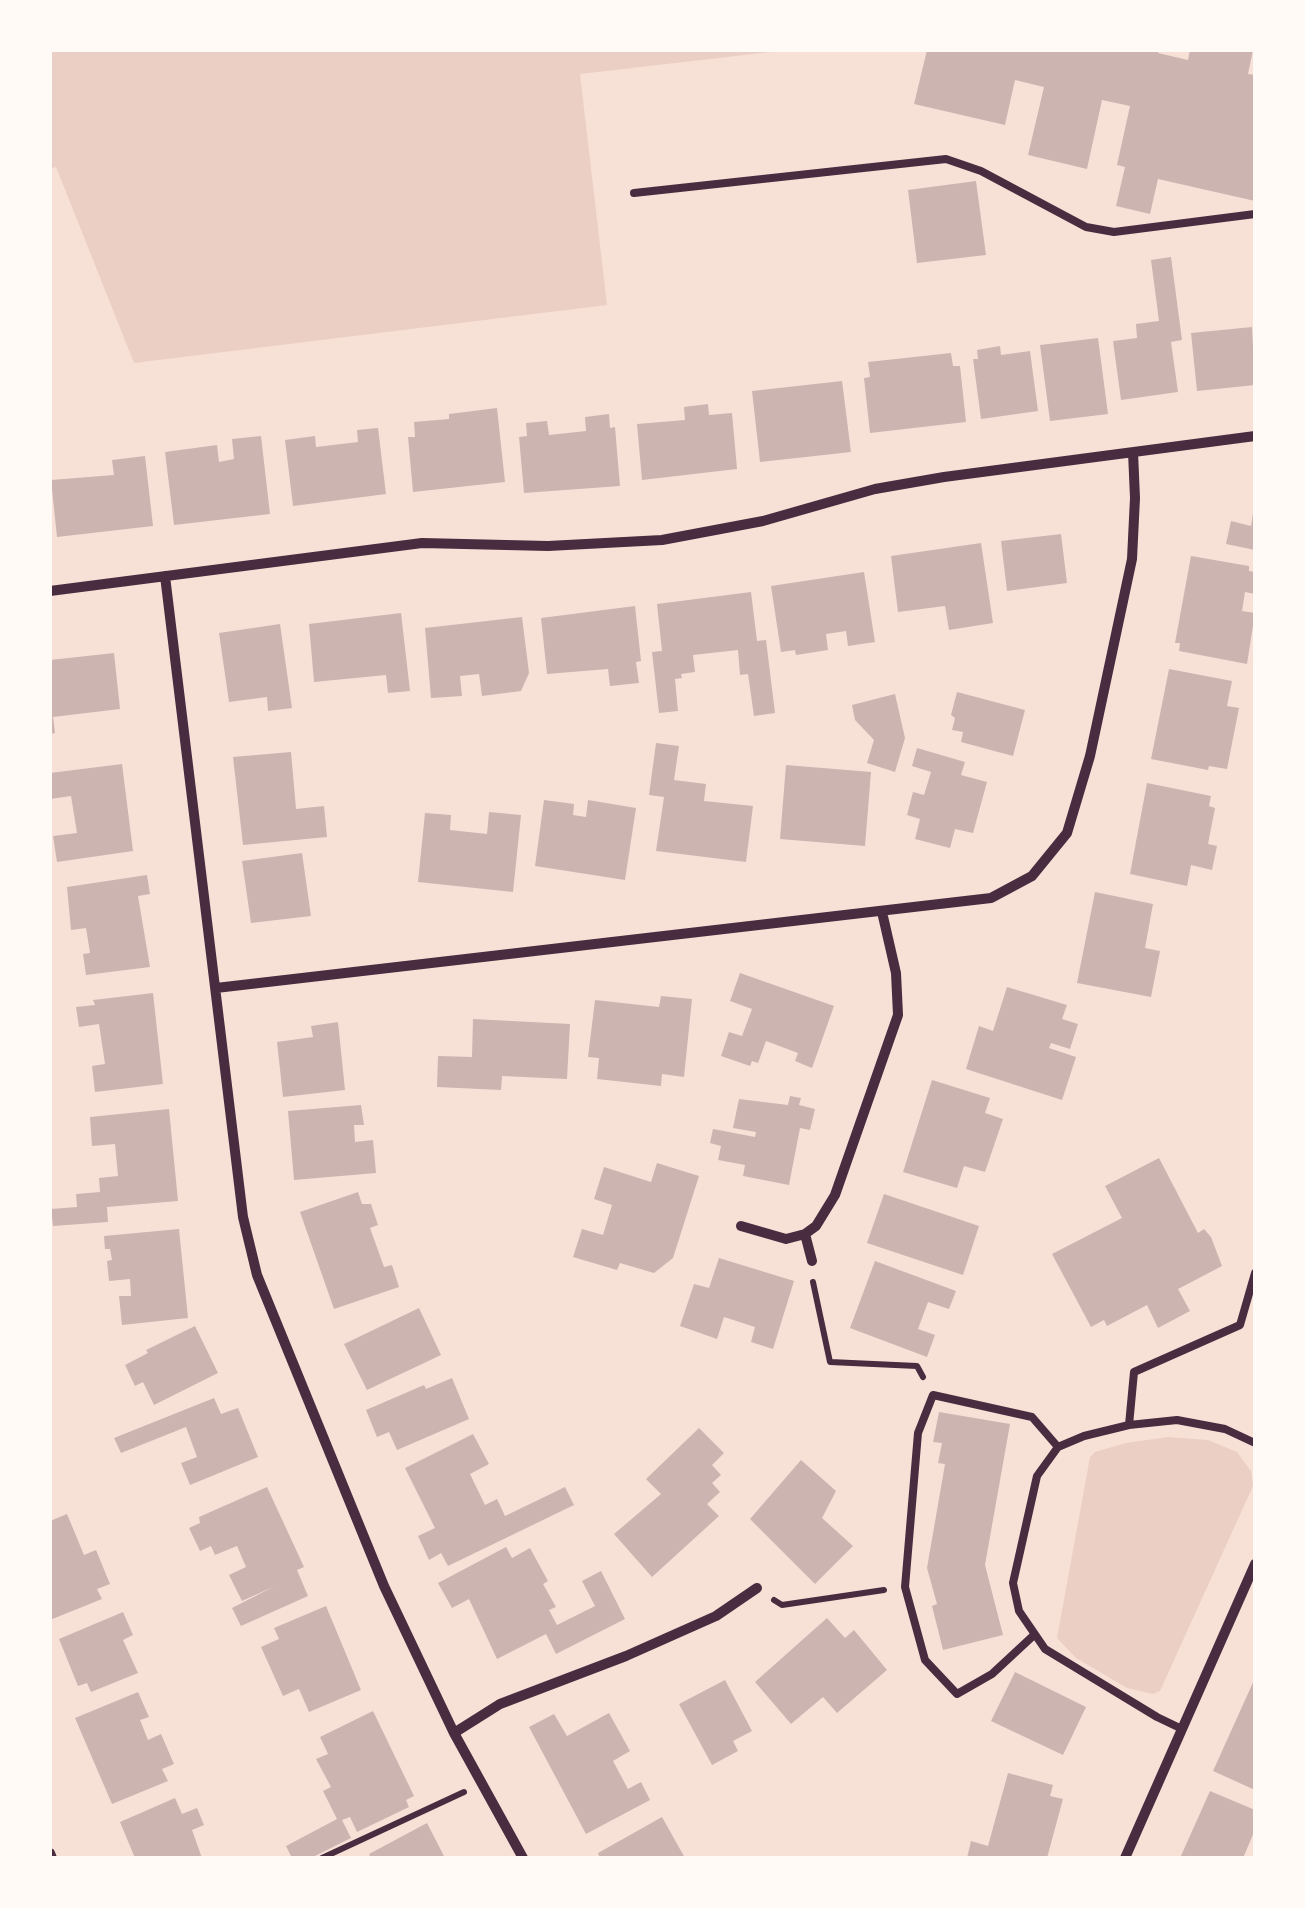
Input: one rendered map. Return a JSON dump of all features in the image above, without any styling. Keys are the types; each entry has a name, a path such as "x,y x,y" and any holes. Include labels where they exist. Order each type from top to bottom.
{"street":[{"path":"50,590 422,543 548,546 662,540 763,521 892,486 1255,436"},
{"path":"216,988 992,898 1032,876 1068,833 1090,756 1132,559 1133,452"},
{"path":"165,576 243,1217 258,1275 384,1586 454,1733 523,1858"},
{"path":"741,1226 786,1239 804,1234 816,1226 835,1195 898,1015 896,973 882,912"},
{"path":"804,1234 812,1261"},
{"path":"1125,1858 1255,1564"},
{"path":"454,1733 500,1704 626,1656 716,1616 756,1588"}],"lane":[{"path":"634,192 946,159 981,172 1086,227 1100,230 1114,232 1255,214"},
{"path":"1129,1425 1134,1372 1240,1325 1255,1273"},
{"path":"1034,1635 992,1674 956,1694 925,1660 905,1587 918,1433 933,1395 1032,1417 1058,1447"},
{"path":"1182,1728 1067,1665 1045,1649 1019,1611 1013,1583 1038,1476 1058,1447 1129,1425 1178,1420 1226,1429 1255,1443"}],"path":[{"path":"812,1261 810,1270 830,1362 917,1366 933,1395"},
{"path":"756,1588 782,1605 905,1587"},
{"path":"322,1858 483,1783"}],"shaded area":[{"path":"50,50 788,50 580,74 607,305 134,363 56,167 50,169"},
{"path":"1168,1437 1208,1440 1237,1452 1251,1471 1253,1486 1160,1691 1153,1694 1127,1688 1076,1658 1057,1638 1090,1457 1126,1443"}],"building":[{"path":"927,50 1158,50 1188,60 1190,50 1253,50 1248,74 1255,75 1255,201 1158,179 1150,214 1116,206 1125,167 1117,165 1130,106 1102,100 1087,169 1028,155 1044,87 1015,80 1005,125 914,104"},
{"path":"976,181 986,255 917,263 908,190"},
{"path":"1171,257 1182,340 1171,342 1178,392 1121,400 1113,341 1137,338 1136,324 1159,321 1151,260"},
{"path":"1252,327 1255,385 1197,391 1191,333"},
{"path":"1098,338 1108,414 1050,421 1040,345"},
{"path":"1000,346 1001,355 1030,351 1038,411 981,419 973,359 978,359 977,350"},
{"path":"951,353 953,366 960,366 966,422 870,433 864,378 870,377 868,362"},
{"path":"842,381 851,452 760,462 752,391"},
{"path":"708,404 709,415 732,413 737,469 642,480 637,424 685,420 684,407"},
{"path":"497,408 505,482 413,492 408,437 415,437 414,422"},
{"path":"609,414 610,428 615,427 620,486 524,493 519,437 527,436 526,423 547,421 549,435 586,431 585,417"},
{"path":"378,428 386,494 293,506 285,440 315,436 316,447 358,442 357,430"},
{"path":"261,436 270,514 174,525 165,452 217,445 219,462 234,459 232,439"},
{"path":"145,456 153,526 57,537 51,480 114,475 112,460"},
{"path":"1253,513 1255,550 1226,544 1231,521 1251,526"},
{"path":"1061,534 1067,583 1007,591 1001,541"},
{"path":"981,543 993,623 949,630 945,606 898,612 891,556"},
{"path":"1191,556 1249,566 1249,571 1255,572 1255,594 1245,592 1242,611 1255,613 1247,664 1179,651 1180,643 1175,643"},
{"path":"864,572 875,642 848,646 846,631 826,634 828,650 796,655 795,650 781,652 771,586"},
{"path":"751,592 757,641 766,640 775,713 754,716 748,674 740,675 738,650 693,655 695,672 675,679 678,711 659,713 652,652 662,651 657,604"},
{"path":"635,606 641,661 636,662 639,683 610,686 608,669 547,674 541,618"},
{"path":"401,613 410,691 388,693 386,675 314,682 309,624"},
{"path":"522,617 529,673 521,691 482,696 479,674 460,676 462,696 431,698 425,628"},
{"path":"280,624 292,708 268,711 267,697 229,702 219,633"},
{"path":"114,653 120,709 53,717 55,733 50,734 50,660"},
{"path":"1169,669 1232,681 1227,706 1239,708 1227,769 1209,766 1208,770 1151,759"},
{"path":"957,692 1025,710 1013,756 961,742 963,732 952,730"},
{"path":"895,694 905,738 895,772 867,763 874,740 855,720 852,705"},
{"path":"656,743 679,746 674,780 706,784 704,801 753,806 746,862 656,851 664,797 649,795"},
{"path":"917,748 965,762 961,775 987,782 973,833 955,829 950,848 915,839 920,819 907,815 913,792 924,795 931,772 912,766"},
{"path":"291,752 296,809 324,806 327,837 243,845 233,757"},
{"path":"122,764 133,851 57,862 53,836 77,833 71,796 50,799 50,773"},
{"path":"786,765 871,772 865,846 780,839"},
{"path":"1147,783 1211,796 1209,806 1215,808 1208,844 1217,846 1212,870 1191,865 1187,886 1130,874"},
{"path":"544,800 574,804 573,815 586,817 588,800 636,808 625,880 535,866"},
{"path":"489,812 521,815 513,892 418,882 425,813 451,815 450,830 487,834"},
{"path":"302,853 311,916 251,923 242,861"},
{"path":"147,875 150,894 138,896 150,967 86,975 83,954 90,953 86,928 71,930 67,887"},
{"path":"1095,892 1153,904 1145,948 1160,951 1151,997 1077,983"},
{"path":"740,973 834,1006 812,1068 795,1061 798,1053 766,1041 758,1063 752,1061 750,1066 721,1056 729,1032 742,1036 752,1009 730,1001"},
{"path":"1007,987 1067,1005 1062,1019 1078,1024 1070,1049 1051,1043 1049,1048 1076,1057 1062,1100 966,1069 979,1026 993,1031"},
{"path":"153,993 163,1084 95,1092 92,1066 105,1064 99,1024 79,1027 76,1007 95,1005 93,1000"},
{"path":"661,996 692,999 684,1077 662,1074 661,1086 597,1079 599,1058 588,1057 595,1000 659,1007"},
{"path":"473,1019 570,1024 567,1079 502,1076 501,1090 437,1087 438,1056 472,1057"},
{"path":"338,1022 345,1090 283,1097 277,1042 313,1037 311,1026"},
{"path":"932,1080 990,1098 985,1113 1003,1119 985,1172 964,1166 957,1188 903,1172"},
{"path":"790,1096 801,1098 799,1105 815,1109 810,1130 800,1128 789,1185 743,1176 745,1165 718,1160 721,1146 710,1143 713,1129 755,1137 756,1132 733,1128 739,1099 788,1105"},
{"path":"361,1105 364,1125 354,1125 355,1142 373,1140 376,1173 294,1180 288,1111"},
{"path":"169,1109 178,1201 107,1207 108,1222 53,1226 51,1209 77,1207 76,1194 100,1192 99,1178 118,1176 115,1144 92,1146 90,1117"},
{"path":"1159,1158 1198,1233 1204,1229 1211,1237 1222,1266 1178,1289 1190,1311 1158,1328 1147,1305 1107,1326 1104,1320 1091,1327 1052,1254 1122,1218 1105,1186"},
{"path":"657,1163 699,1176 673,1258 654,1273 620,1263 617,1270 573,1257 582,1229 603,1235 612,1205 594,1199 604,1167 651,1182"},
{"path":"358,1192 362,1204 371,1204 378,1225 370,1228 384,1267 392,1265 399,1287 334,1309 300,1212"},
{"path":"884,1194 979,1226 963,1275 867,1243"},
{"path":"179,1229 188,1318 122,1325 119,1296 131,1296 130,1279 109,1281 107,1261 112,1260 110,1249 105,1249 104,1236"},
{"path":"719,1258 794,1281 773,1349 751,1342 755,1327 724,1317 717,1339 680,1326 694,1284 709,1288"},
{"path":"875,1261 956,1291 949,1309 928,1302 918,1329 935,1335 927,1357 850,1328"},
{"path":"419,1308 441,1355 367,1390 344,1344"},
{"path":"195,1326 218,1373 154,1405 143,1382 135,1386 125,1365"},
{"path":"452,1378 469,1419 397,1450 389,1432 377,1437 366,1410 424,1385 426,1389"},
{"path":"214,1398 221,1414 238,1408 258,1457 190,1485 181,1463 197,1457 186,1427 121,1453 114,1438"},
{"path":"939,1412 1010,1424 985,1565 1003,1635 943,1650 927,1568 945,1464 938,1463 942,1443 933,1442"},
{"path":"699,1428 724,1453 712,1465 721,1475 712,1483 720,1492 707,1504 719,1516 652,1577 614,1534 661,1494 646,1479"},
{"path":"473,1434 489,1464 470,1474 485,1505 497,1499 505,1516 565,1487 574,1505 448,1566 441,1553 429,1560 418,1536 435,1528 405,1468"},
{"path":"801,1460 836,1491 822,1518 853,1546 815,1584 750,1519"},
{"path":"267,1487 304,1567 297,1570 308,1596 241,1626 232,1608 275,1586 242,1601 229,1575 246,1567 237,1546 215,1555 211,1546 200,1551 189,1528 200,1523 199,1517"},
{"path":"67,1514 84,1555 96,1550 110,1584 97,1589 102,1599 50,1620 50,1521"},
{"path":"506,1547 512,1558 530,1548 548,1581 543,1584 556,1607 549,1610 557,1625 595,1606 582,1581 601,1571 625,1619 556,1654 546,1634 497,1659 469,1599 452,1608 438,1583"},
{"path":"326,1606 361,1690 309,1712 299,1689 283,1696 261,1647 279,1639 274,1628"},
{"path":"123,1612 133,1635 123,1640 138,1673 91,1692 87,1683 78,1686 59,1639"},
{"path":"827,1618 845,1638 854,1630 887,1670 837,1713 823,1697 791,1724 755,1682"},
{"path":"1015,1672 1086,1707 1063,1755 991,1721"},
{"path":"1255,1678 1255,1790 1213,1771"},
{"path":"725,1680 752,1731 733,1741 738,1751 712,1765 679,1704"},
{"path":"138,1692 149,1717 140,1720 148,1740 161,1734 174,1764 162,1769 168,1781 112,1804 75,1718"},
{"path":"373,1711 414,1796 406,1800 409,1807 357,1832 350,1817 342,1820 351,1838 311,1858 292,1858 286,1846 337,1819 323,1791 331,1787 316,1759 328,1754 320,1737"},
{"path":"609,1713 630,1751 613,1761 628,1789 641,1782 650,1800 586,1834 529,1727 554,1714 567,1736"},
{"path":"1008,1773 1053,1785 1050,1796 1063,1799 1047,1858 967,1858 971,1841 988,1846"},
{"path":"1210,1791 1255,1810 1255,1830 1243,1858 1180,1858"},
{"path":"175,1798 182,1814 197,1808 204,1825 192,1830 202,1858 135,1858 120,1822"},
{"path":"662,1817 685,1858 600,1858 598,1853"},
{"path":"427,1823 445,1858 371,1858 369,1854"}]}
